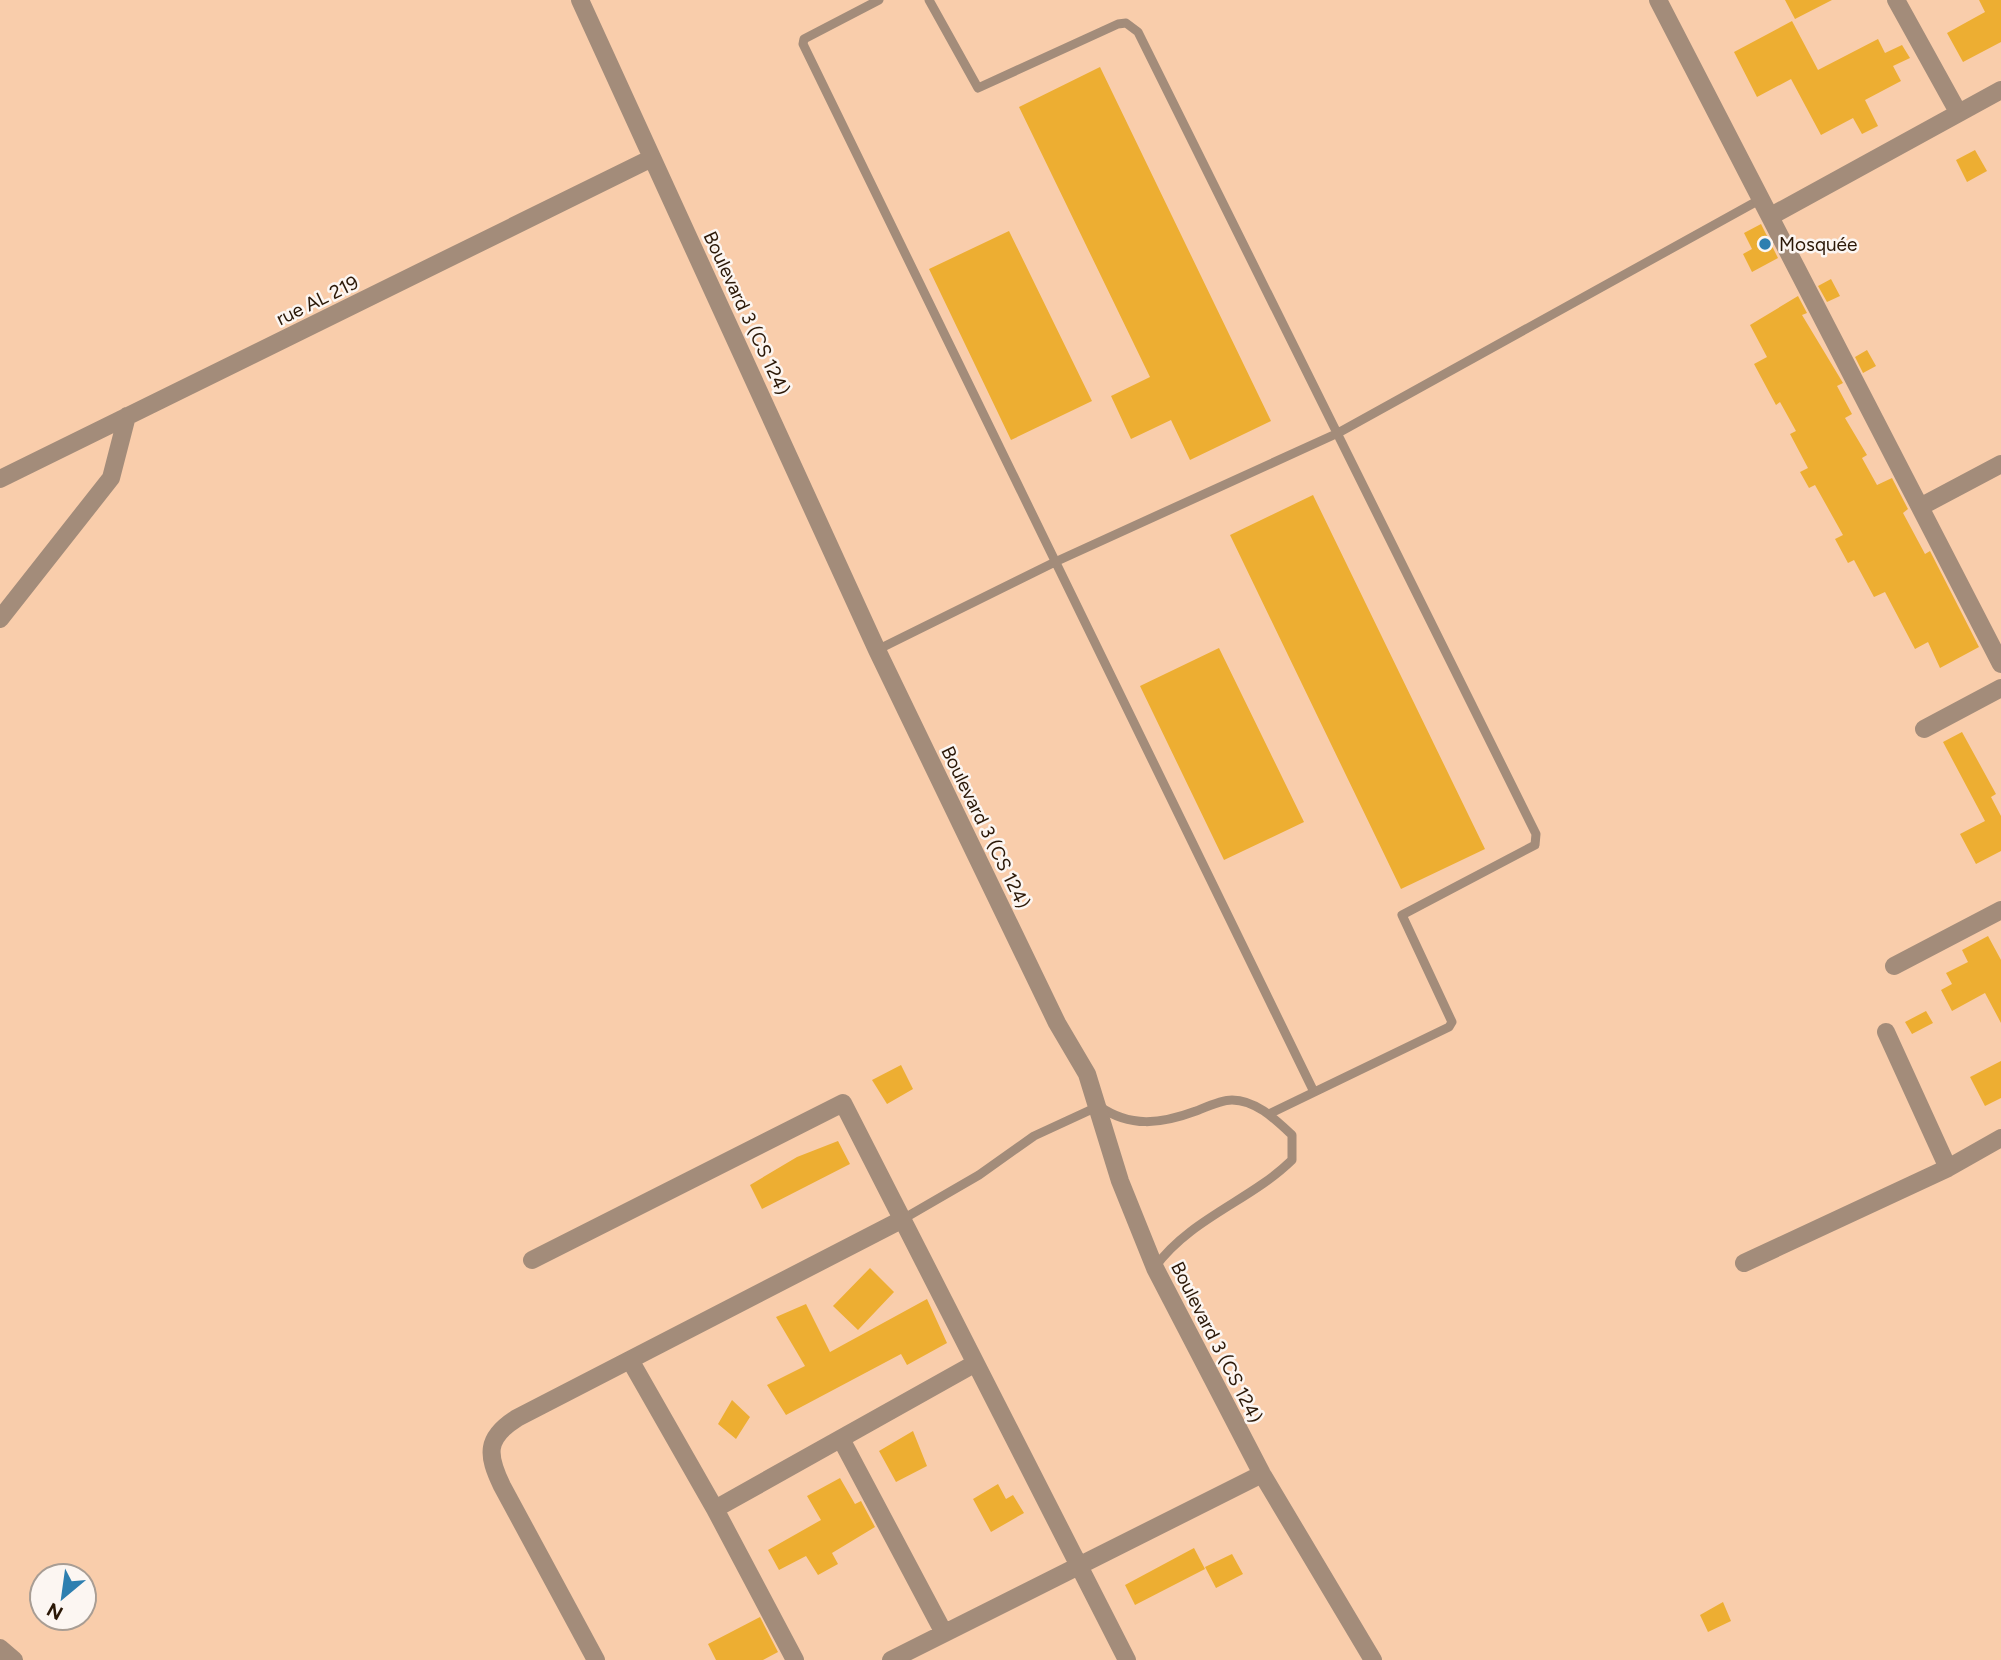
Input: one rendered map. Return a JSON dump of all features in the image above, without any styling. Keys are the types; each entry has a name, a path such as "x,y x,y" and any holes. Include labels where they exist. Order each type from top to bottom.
{"street":[{"name":"Boulevard 3 (CS 124)","path":"580,0 877,650 1057,1023 1087,1073 1120,1181 1155,1268 1262,1474 1373,1660"},
{"path":"1658,0 2001,664"},
{"path":"1895,0 1958,112"},
{"path":"1771,216 2001,90"},
{"name":"rue AL 219","path":"0,479 652,158"},
{"path":"1,615 111,478 127,416"},
{"path":"1920,507 2001,464"},
{"path":"1924,729 2001,688"},
{"path":"1894,966 2001,910"},
{"path":"1886,1032 1948,1167"},
{"path":"532,1260 843,1103 1127,1660"},
{"path":"1744,1263 1948,1167 2001,1138"},
{"path":"596,1660 502,1486 492,1465 492,1442 503,1427 517,1418 903,1219"},
{"path":"630,1360 715,1509 795,1660"},
{"path":"715,1509 974,1364"},
{"path":"841,1439 944,1633"},
{"path":"891,1660 1262,1474"},
{"path":"0,1648 14,1660"}],"lane":[{"path":"879,0 804,39 803,44 1314,1092"},
{"path":"929,0 978,88 1118,24 1132,26 1143,41 1537,839 1535,845 1402,915 1452,1022 1449,1027 1269,1114"},
{"path":"877,650 1055,562 1338,433 1762,199"},
{"path":"903,1219 979,1175 1034,1136 1099,1106 1115,1118 1137,1124 1184,1116 1233,1100 1269,1114 1292,1135 1292,1160 1244,1198 1225,1206 1194,1228 1167,1251 1155,1268"}],"building":[{"path":"1785,0 1832,0 1795,19"},
{"path":"1979,0 2001,0 2001,42 1963,62 1947,33 1985,12"},
{"path":"1792,21 1818,70 1878,39 1885,53 1902,45 1910,58 1893,66 1901,81 1865,100 1878,126 1862,134 1853,118 1821,135 1791,79 1757,97 1734,52"},
{"path":"1100,67 1271,421 1190,460 1171,420 1131,439 1111,396 1150,377 1019,107"},
{"path":"1975,150 1987,171 1967,182 1956,160"},
{"path":"1761,224 1778,258 1752,272 1743,254 1752,249 1744,233"},
{"path":"1009,231 1092,401 1011,440 929,269"},
{"path":"1831,279 1840,296 1827,302 1818,286"},
{"path":"1798,296 1807,313 1802,315 1843,383 1837,386 1852,414 1845,418 1867,455 1862,458 1877,485 1892,478 1908,509 1903,513 1925,554 1930,551 1979,647 1940,668 1928,642 1915,649 1885,592 1874,597 1854,560 1848,563 1835,539 1843,535 1815,485 1809,488 1800,472 1808,468 1790,434 1796,431 1780,402 1776,405 1754,364 1767,357 1750,325"},
{"path":"1867,350 1876,366 1863,373 1855,357"},
{"path":"1313,495 1485,849 1401,889 1230,535"},
{"path":"1219,648 1304,822 1224,860 1140,686"},
{"path":"1962,732 1996,794 1991,797 2001,816 2001,851 1976,864 1960,834 1985,821 1943,742"},
{"path":"1988,936 2001,960 2001,1023 1985,993 1952,1011 1941,990 1952,984 1946,973 1968,962 1962,950"},
{"path":"1926,1011 1933,1023 1912,1034 1905,1022"},
{"path":"2001,1061 2001,1098 1985,1106 1970,1077"},
{"path":"901,1065 913,1089 887,1104 872,1080"},
{"path":"838,1141 850,1164 762,1209 750,1185 797,1157"},
{"path":"870,1268 894,1292 858,1330 833,1306"},
{"path":"927,1299 947,1343 907,1365 901,1354 786,1415 767,1385 805,1366 776,1317 806,1304 830,1352"},
{"path":"732,1400 750,1417 736,1439 718,1424"},
{"path":"913,1431 927,1466 896,1482 879,1451"},
{"path":"840,1478 855,1504 861,1501 875,1527 832,1553 838,1564 818,1575 806,1556 779,1570 768,1550 821,1520 807,1496"},
{"path":"998,1484 1006,1499 1013,1495 1024,1513 991,1532 973,1499"},
{"path":"1194,1548 1205,1569 1135,1605 1125,1585"},
{"path":"1232,1554 1243,1574 1216,1588 1205,1567"},
{"path":"1723,1602 1731,1621 1708,1632 1700,1615"},
{"path":"760,1617 778,1652 763,1660 716,1660 708,1644"}],"place":[{"name":"Mosquée","path":"1765,244"}]}
